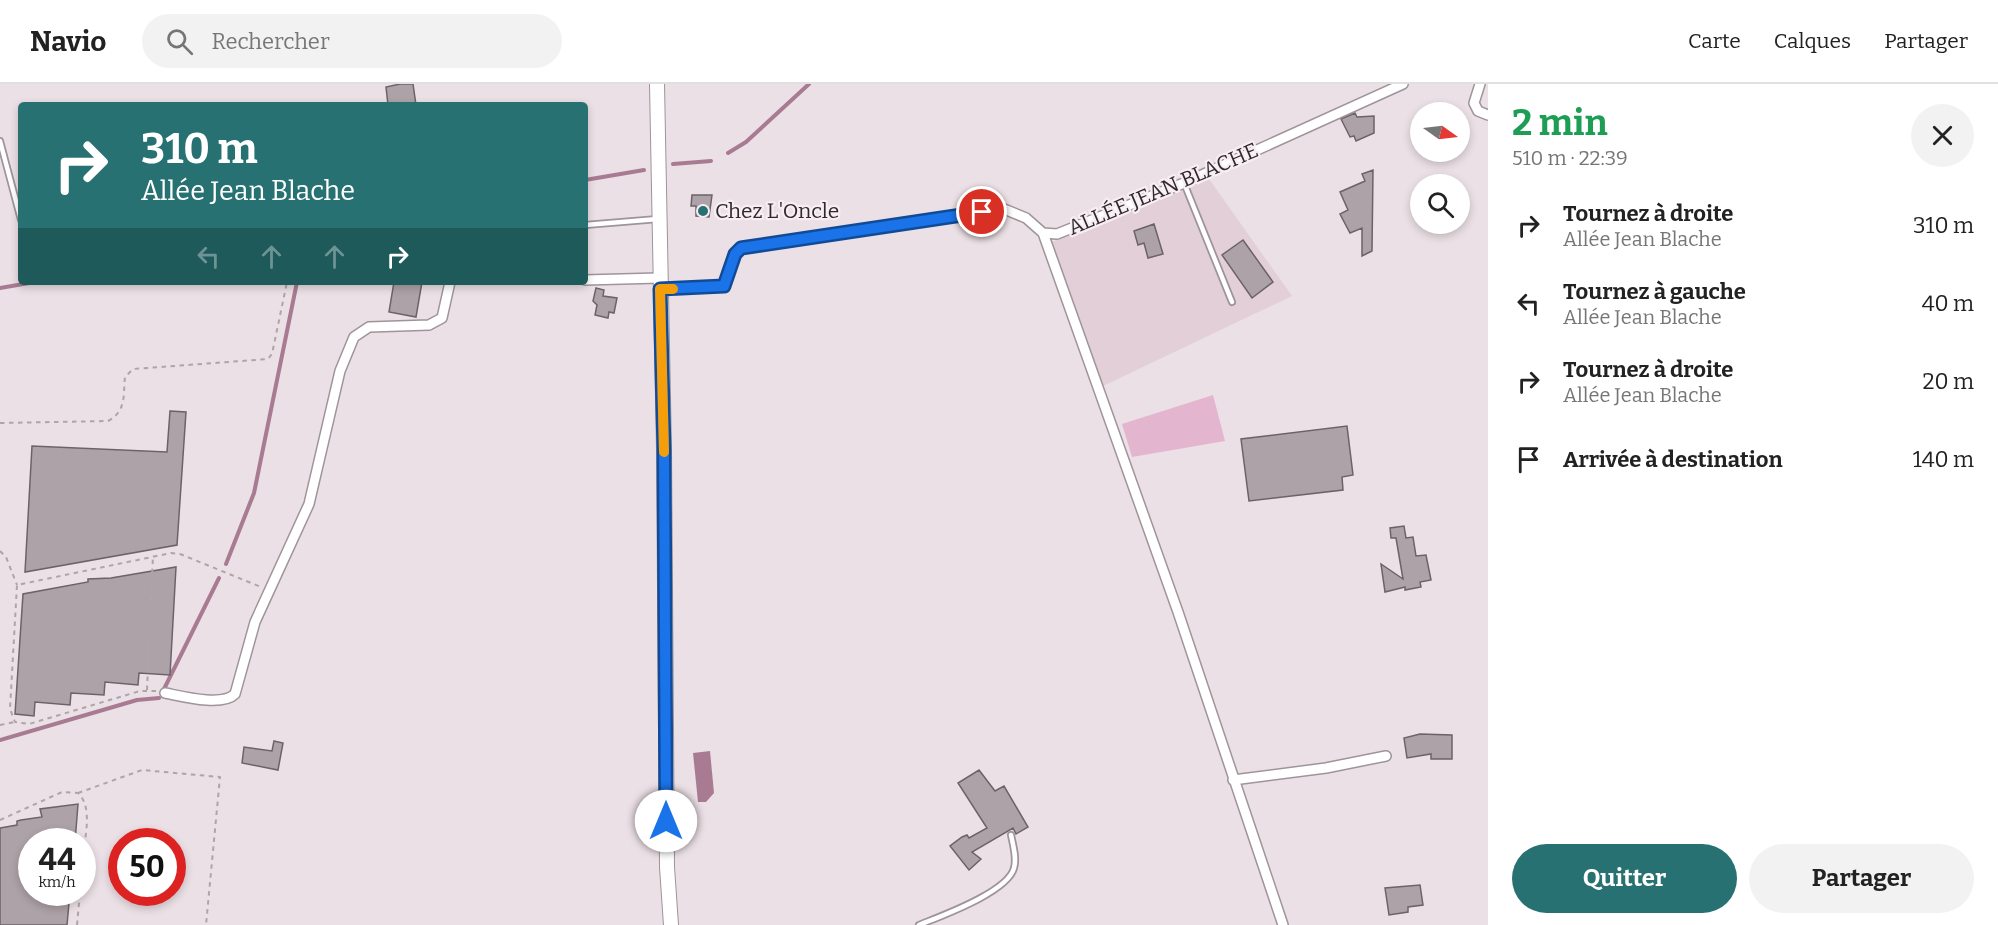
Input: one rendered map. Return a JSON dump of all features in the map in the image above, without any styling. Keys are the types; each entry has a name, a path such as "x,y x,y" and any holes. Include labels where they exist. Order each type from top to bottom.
{"main road":[{"path":"657,84 659,284 664,450 667,867 670,925"}],"street":[{"name":"ALLÉE JEAN BLACHE","path":"659,284 724,286 735,254 741,248 1004,209 1026,218 1043,233 1057,234 1184,183 1403,84"},
{"path":"1480,84 1474,104 1478,111 1488,115"},
{"path":"1043,233 1178,612 1283,925"},
{"path":"588,280 659,284"},
{"path":"165,693 204,699 232,697 236,691 249,639 309,504 340,371 354,337 369,327 429,325 442,318 449,285"},
{"path":"1233,780 1326,768 1386,756"}],"lane":[{"path":"0,141 18,209"},
{"path":"1184,183 1232,302"},
{"path":"588,225 658,219"},
{"path":"919,925 962,907 1001,886 1011,877 1015,867 1015,856 1011,835"}],"path":[{"path":"0,423 108,421 120,411 124,401 125,377 133,369 268,359 272,354 286,285"},
{"path":"0,551 6,557 17,585 10,709 15,722"},
{"path":"17,585 153,555 180,554 269,591"},
{"path":"147,690 153,555"},
{"path":"0,725 15,722 29,724 147,690 165,693"},
{"path":"0,820 62,792 78,793 142,770 220,777 206,925"},
{"path":"78,793 83,798 86,815 85,828"},
{"path":"77,925 79,906"}],"shaded area":[{"path":"1209,179 1292,296 1103,386 1052,242"},
{"path":"1213,395 1225,441 1132,457 1122,424"},
{"path":"710,751 714,793 706,802 698,802 693,753"}],"building":[{"path":"413,84 416,102 388,102 386,87"},
{"path":"1355,113 1357,117 1374,116 1374,133 1356,141 1354,136 1350,137 1341,119"},
{"path":"1373,170 1372,251 1362,256 1362,228 1350,233 1340,214 1348,210 1340,192 1365,181 1362,174"},
{"path":"692,195 712,195 709,217 696,216 696,206 691,206"},
{"path":"1154,224 1163,254 1148,258 1144,243 1138,245 1134,231"},
{"path":"1243,240 1273,282 1252,298 1222,255"},
{"path":"394,285 421,285 416,317 389,312"},
{"path":"596,288 604,290 603,296 617,298 614,313 609,312 608,318 595,315 597,305 593,301"},
{"path":"170,411 186,412 177,545 25,572 32,446 167,452"},
{"path":"1347,426 1353,475 1342,477 1343,490 1249,501 1241,439"},
{"path":"1404,526 1406,538 1413,537 1416,556 1426,555 1431,580 1420,582 1421,587 1405,590 1405,587 1385,592 1381,564 1403,579 1396,538 1391,538 1390,528"},
{"path":"176,567 170,675 139,673 138,685 105,682 104,695 71,693 70,705 35,702 34,716 15,714 23,594 88,582 88,579 111,578"},
{"path":"1420,734 1452,735 1452,759 1431,759 1431,754 1407,758 1404,738"},
{"path":"274,741 283,743 278,770 242,763 244,747 272,751"},
{"path":"979,770 995,791 1004,786 1028,827 1016,834 1013,828 972,852 981,859 969,870 950,846 962,837 967,835 969,838 987,828 958,783"},
{"path":"78,804 76,828 18,828 18,906 69,906 67,925 0,925 0,828 17,825 17,821 42,817 40,809"},
{"path":"1420,885 1423,905 1408,907 1408,912 1389,915 1385,888"}],"waterway":[{"path":"728,153 746,142 809,84"},
{"path":"673,164 711,161"},
{"path":"588,179 644,170"},
{"path":"0,288 18,285"},
{"path":"226,564 254,493 296,285"},
{"path":"164,689 219,578"},
{"path":"0,740 137,700 159,698"}],"slow traffic":[{"path":"664,452 660,289 673,289"}],"place":[{"name":"Chez L'Oncle","path":"703,211"}],"route":[{"path":"666,821 664,450 660,289 712,289 724,286 735,254 741,248 982,212"}]}
